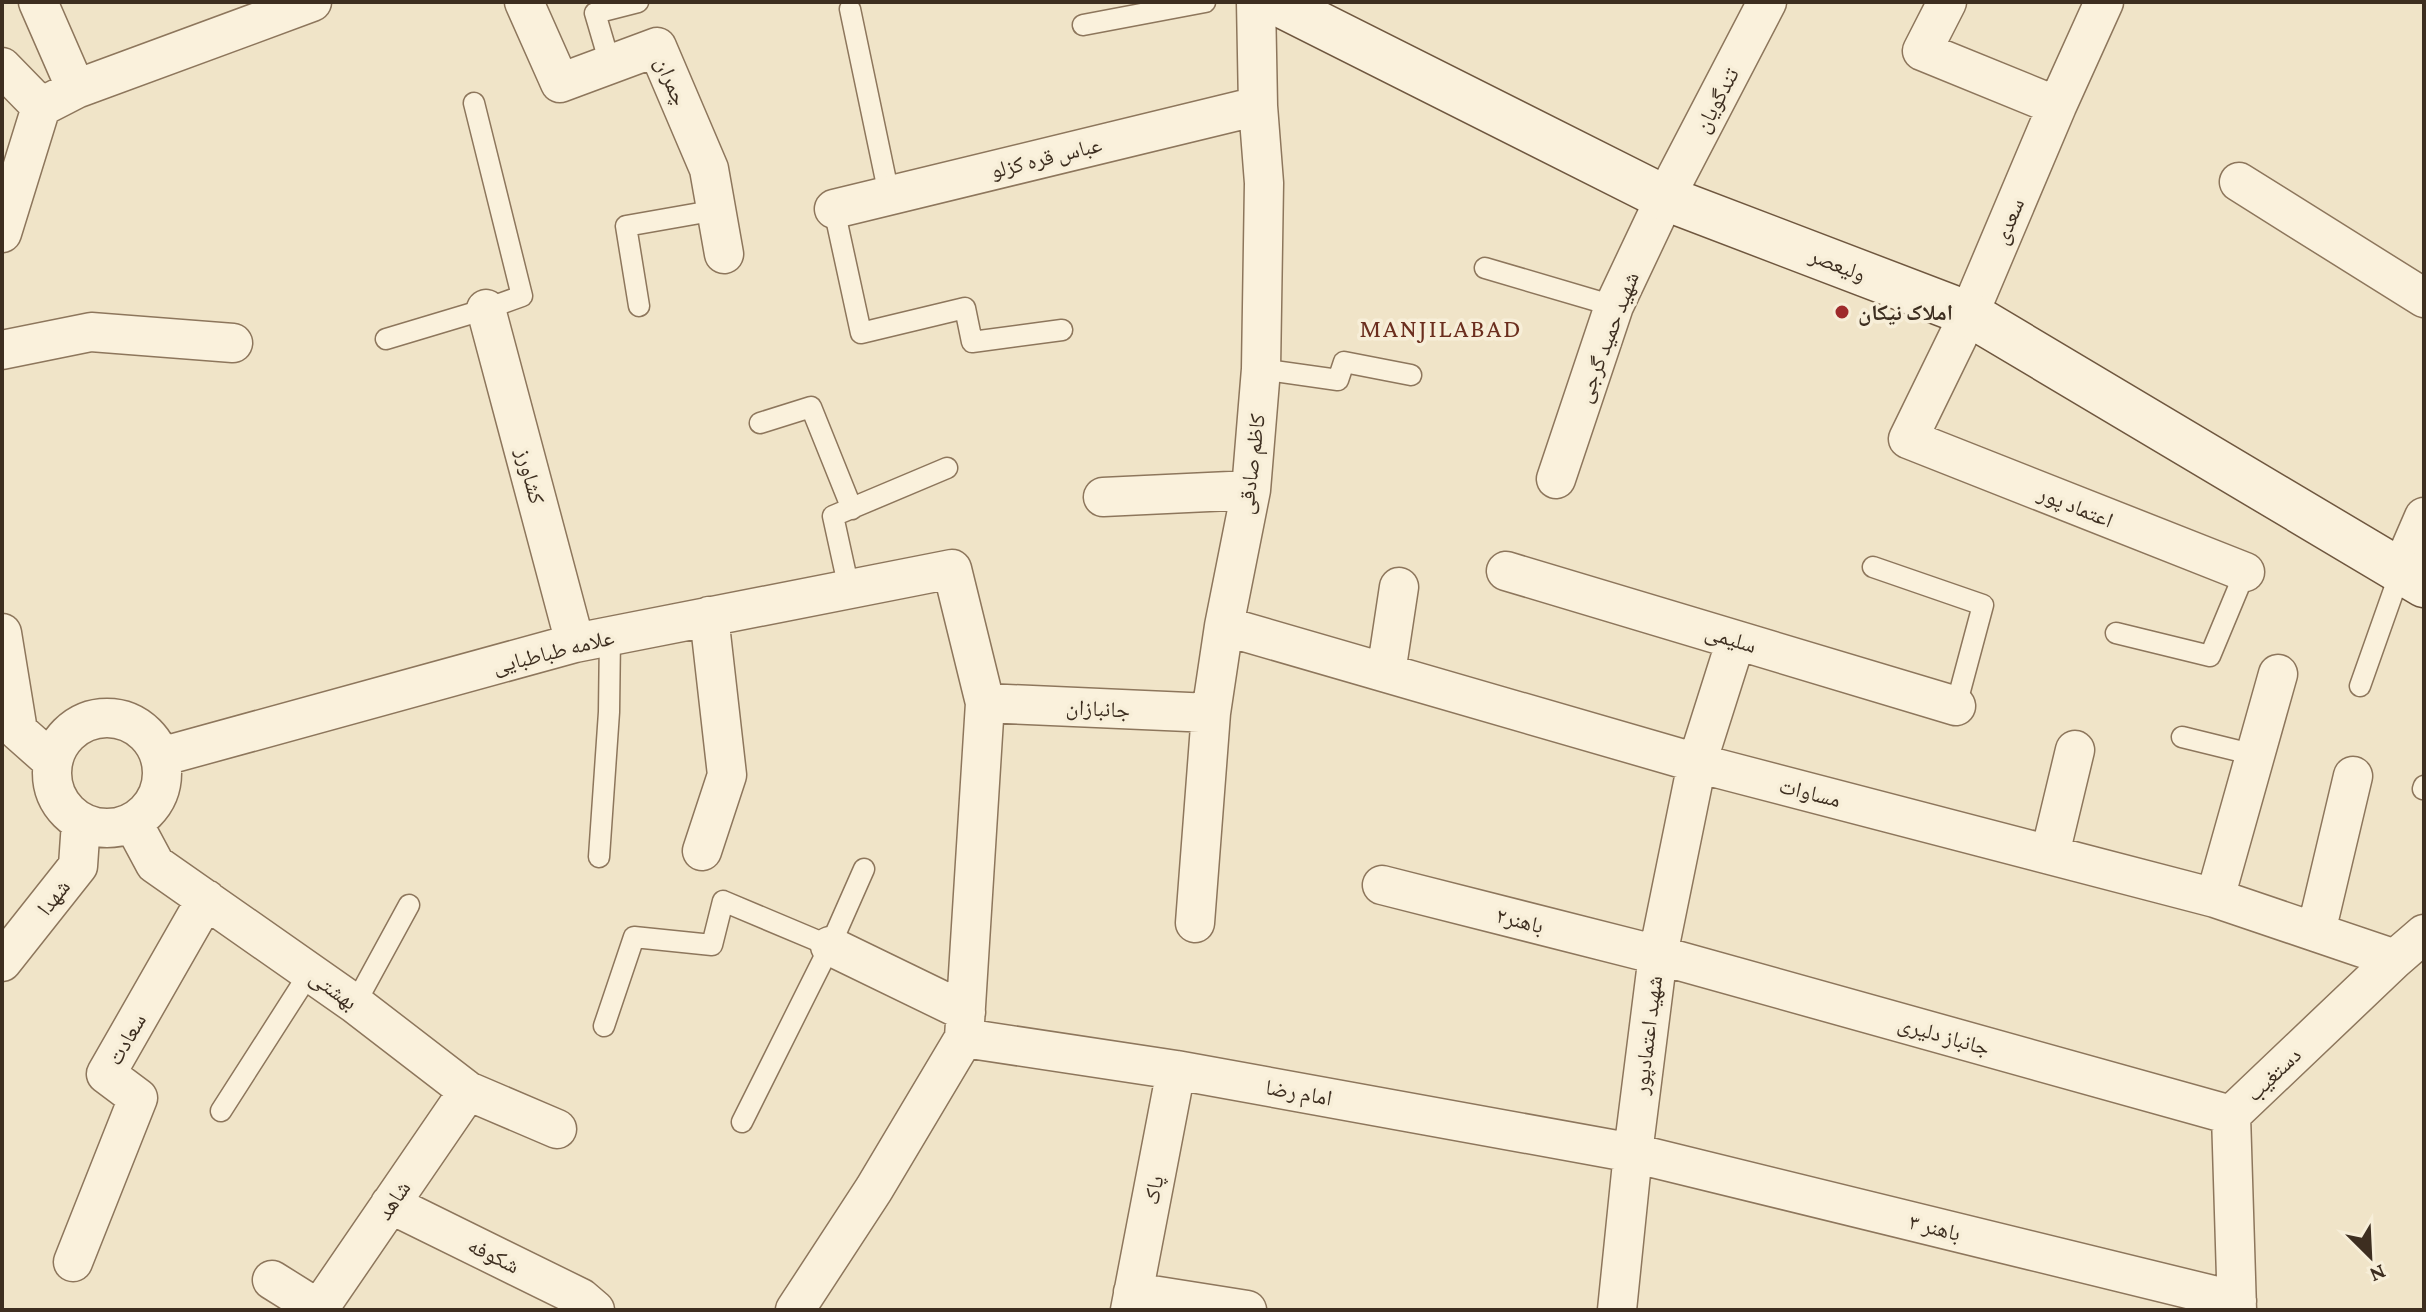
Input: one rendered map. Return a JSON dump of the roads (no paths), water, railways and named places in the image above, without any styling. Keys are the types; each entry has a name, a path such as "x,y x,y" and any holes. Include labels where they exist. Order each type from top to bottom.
{"street":[{"path":"38,2 76,89"},
{"path":"4,220 41,107 76,89 312,2"},
{"name":"چمران","path":"524,2 560,83 657,47 709,169 724,254"},
{"name":"کاظم صادقی","path":"1195,923 1211,713 1224,626 1251,490 1261,369 1264,183 1258,106 1256,2"},
{"name":"ولیعصر","path":"1275,2 1665,198 1969,314 2413,578"},
{"name":"تندگویان","path":"1665,198 1767,2"},
{"path":"1947,2 1922,51 2057,106"},
{"name":"سعدی","path":"1908,439 1969,314 2104,2"},
{"path":"2,67 41,107"},
{"name":"عباس قره کزلو","path":"834,209 1258,106"},
{"path":"2239,182 2424,298"},
{"name":"شهید حمید گرجی","path":"1556,479 1614,306 1665,198"},
{"name":"کشاورز","path":"486,309 593,639"},
{"path":"2,350 91,332 233,343"},
{"name":"اعتماد پور","path":"1908,439 2245,572"},
{"path":"1103,497 1251,490"},
{"path":"2413,578 2424,517"},
{"name":"علامه طباطبایی","path":"160,757 593,639 952,569 985,703"},
{"name":"سلیمی","path":"1506,571 1956,706"},
{"path":"1386,673 1399,587"},
{"path":"702,851 727,775 709,616"},
{"name":"مساوات","path":"1224,626 1697,763 2215,898 2395,959"},
{"path":"2,633 10,737 53,762"},
{"name":"شهید اعتمادپور","path":"1617,1310 1658,955 1697,763 1736,640"},
{"path":"2215,898 2278,674"},
{"path":"795,1310 874,1189 965,1025 985,703"},
{"name":"جانبازان","path":"985,703 1211,713"},
{"path":"105,718 123,720 139,728 152,740 160,757 163,772 155,802 133,823 116,828 98,828 81,822 67,812 57,797 52,780 53,762 60,745 71,731 87,722 105,718"},
{"path":"2050,854 2075,750"},
{"path":"2316,932 2353,776"},
{"name":"شهدا","path":"2,962 78,866 81,822"},
{"name":"بهشتی","path":"133,823 155,864 355,1004 468,1091 557,1129"},
{"name":"باهنر۲","path":"1382,885 1658,955"},
{"name":"سعادت","path":"73,1262 138,1098 106,1074 206,899"},
{"name":"دستغیب","path":"2237,1305 2231,1115 2424,934"},
{"name":"امام رضا","path":"830,946 965,1025 1176,1070 1633,1153"},
{"name":"جانباز دلیری","path":"1658,955 2231,1115"},
{"name":"پاک","path":"1132,1301 1176,1070"},
{"name":"شاهد","path":"319,1309 468,1091"},
{"name":"باهنر ۳","path":"1633,1153 2237,1305"},
{"name":"شکوفه","path":"390,1204 582,1306"},
{"path":"272,1280 319,1309"},
{"path":"1132,1301 1247,1310"}],"lane":[{"path":"610,64 595,13 638,2"},
{"path":"1083,25 1205,2"},
{"path":"850,9 889,195"},
{"path":"386,339 522,296 474,103"},
{"path":"834,209 861,333 965,308 972,342 1062,330"},
{"path":"639,306 626,226 717,210"},
{"path":"1485,268 1614,306"},
{"path":"1261,369 1338,380 1344,362 1411,375"},
{"path":"760,423 811,407 852,509"},
{"path":"849,589 833,516 947,468"},
{"path":"1873,567 1983,605 1956,706"},
{"path":"2116,633 2210,656 2245,572"},
{"path":"2360,686 2413,578"},
{"path":"593,639 609,712 599,857"},
{"path":"2182,737 2255,755"},
{"path":"742,1122 830,946 864,869"},
{"path":"604,1026 634,937 712,945 723,901 830,946"},
{"path":"355,1004 409,905"},
{"path":"221,1111 310,972"}],"place":[{"name":"املاک نیکان","path":"1842,312"}],"district":[{"name":"MANJILABAD","path":"1441,328"}]}
